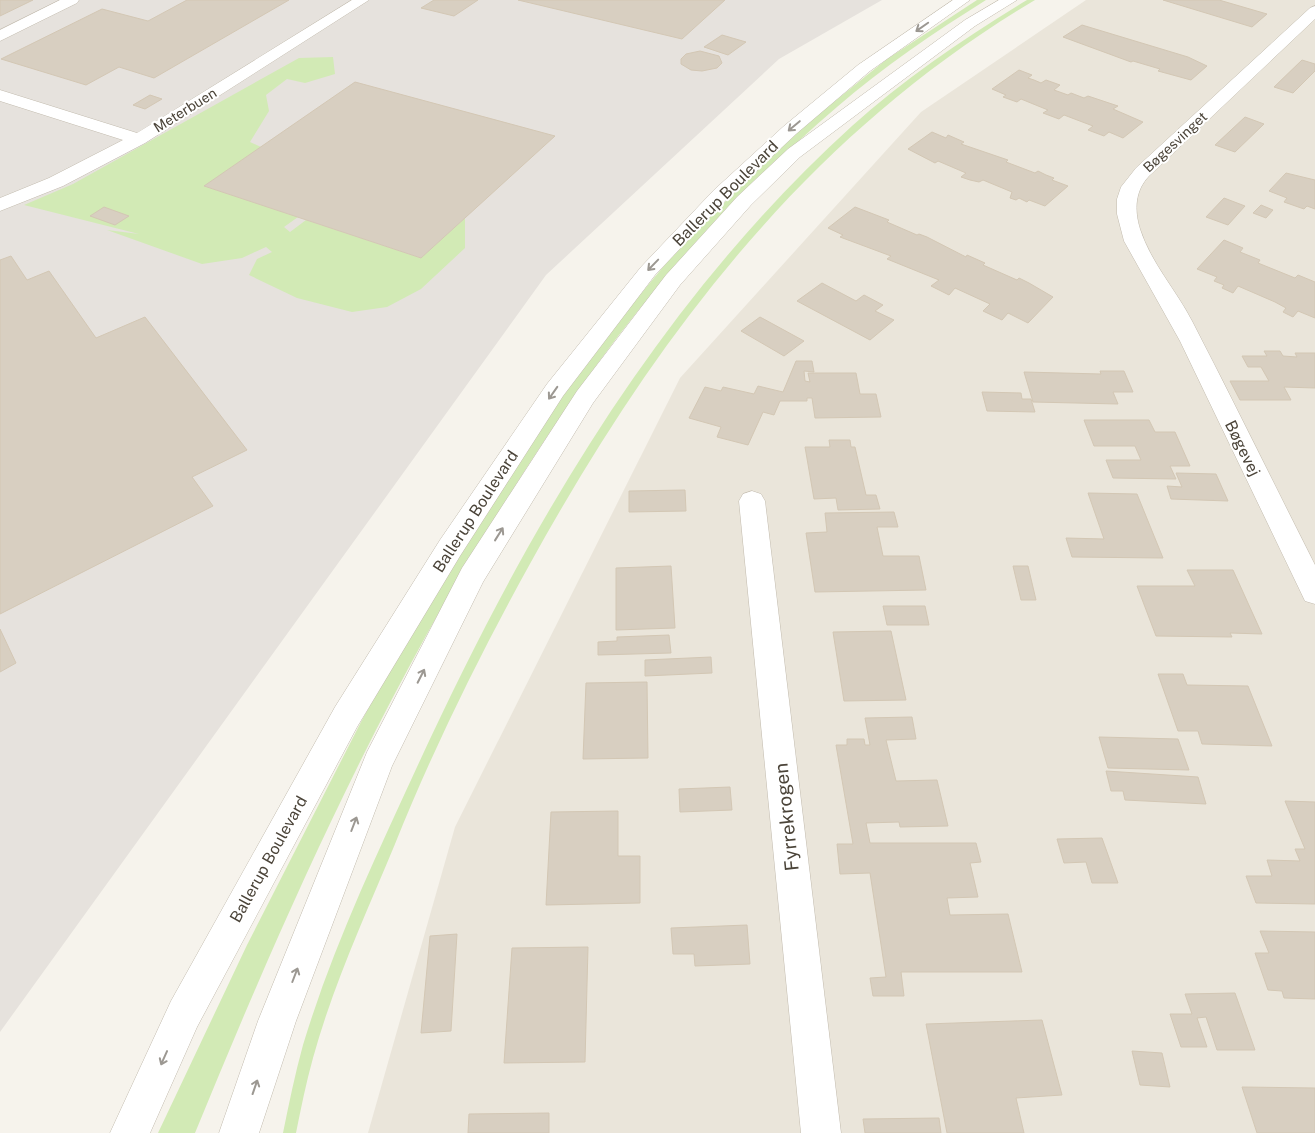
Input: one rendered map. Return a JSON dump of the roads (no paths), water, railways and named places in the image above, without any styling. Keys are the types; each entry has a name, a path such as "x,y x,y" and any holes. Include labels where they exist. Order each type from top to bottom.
{"street":[{"path":"0,36 72,0"},
{"name":"Meterbuen","path":"0,205 56,182 139,139 362,0"},
{"name":"Ballerup Boulevard","path":"130,1133 184,1014 346,717 450,548 555,390 648,271 721,194 790,130 864,68 963,0"},
{"name":"Ballerup Boulevard","path":"239,1133 277,1021 378,762 472,576 585,397 673,280 744,200 794,153 970,23 1010,0"},
{"name":"Bøgesvinget","path":"1171,303 1140,257 1130,221 1127,197 1137,178 1156,159 1315,11"},
{"path":"0,95 139,139"},
{"name":"Bøgevej","path":"1171,303 1315,593"},
{"name":"Fyrrekrogen","path":"752,500 821,1133"}]}
